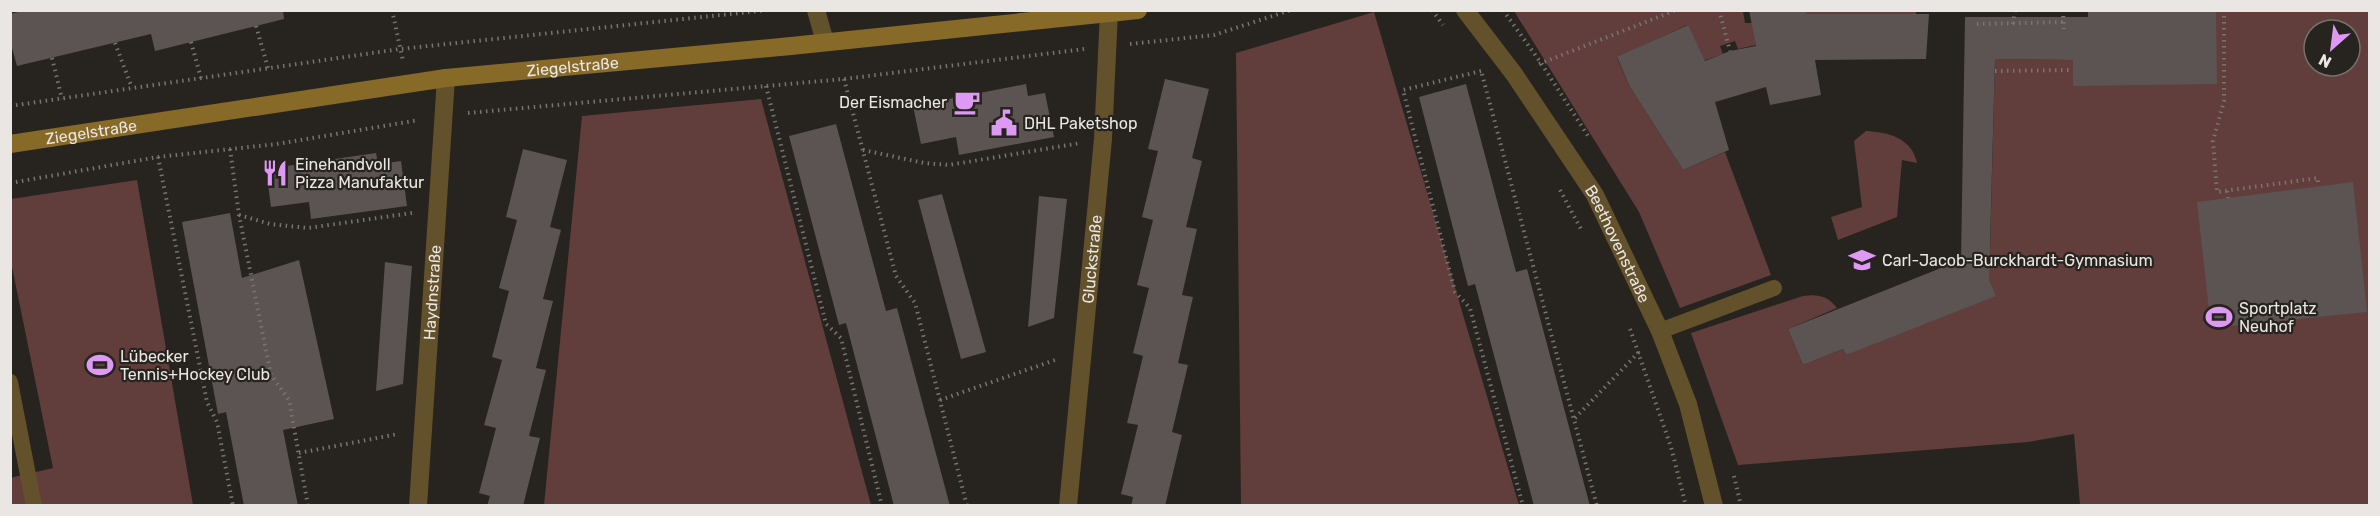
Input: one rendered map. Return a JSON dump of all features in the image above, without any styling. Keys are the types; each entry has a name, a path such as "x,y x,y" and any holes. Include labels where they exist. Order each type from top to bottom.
{"main road":[{"name":"Ziegelstraße","path":"10,144 446,78 1138,10"}],"street":[{"path":"816,10 825,42"},
{"name":"Beethovenstraße","path":"1465,10 1514,74 1595,195 1660,331 1688,404 1714,506"},
{"name":"Gluckstraße","path":"1068,506 1103,139 1109,12"},
{"name":"Haydnstraße","path":"418,506 446,78"}],"lane":[{"path":"1660,331 1774,288"},
{"path":"10,382 34,506"}],"path":[{"path":"392,10 406,83"},
{"path":"10,106 400,49 768,10"},
{"path":"10,183 158,157 277,144 443,116 844,79 1214,35 1291,10"},
{"path":"1432,10 1446,28"},
{"path":"1514,74 1676,10"},
{"path":"1719,10 1730,51"},
{"path":"2013,24 2015,10"},
{"path":"2063,10 2064,29"},
{"path":"2224,10 2224,101 2213,141 2217,192 2318,178 2318,186"},
{"path":"1977,24 2064,22"},
{"path":"256,26 268,68"},
{"path":"191,42 201,78"},
{"path":"115,43 132,88"},
{"path":"52,58 62,99"},
{"path":"1502,58 1482,71 1403,90 1455,292 1470,308 1523,506"},
{"path":"1474,62 1488,81"},
{"path":"1995,71 2073,70"},
{"path":"1482,71 1597,506"},
{"path":"844,79 896,276 915,303 967,506"},
{"path":"765,86 826,324 841,338 882,506"},
{"path":"863,150 924,163 949,165 1103,139"},
{"path":"230,149 239,215 271,375 289,400 308,506"},
{"path":"158,157 207,402 217,423 233,506"},
{"path":"1560,189 1587,238"},
{"path":"2227,191 2228,198"},
{"path":"239,215 270,224 308,228 436,210"},
{"path":"1626,320 1671,447 1686,506"},
{"path":"1575,418 1660,331"},
{"path":"940,400 1084,350"},
{"path":"299,453 423,429"}],"shaded area":[{"path":"1916,10 1916,14 1806,14 1806,11"},
{"path":"1514,11 1743,11 1745,23 1752,23 1756,45 1738,49 1735,41 1720,46 1723,54 1703,61 1687,25 1617,58 1630,87 1683,170 1725,152 1771,275 1680,308 1639,212"},
{"path":"2216,11 2369,11 2369,505 2080,505 2074,434 2028,442 1738,465 1691,333 1803,296 1813,295 1826,298 1837,308 1788,329 1803,365 1843,349 1846,355 1977,253 1990,249 1995,59 2073,60 2073,85"},
{"path":"1374,12 1519,505 1241,505 1236,53"},
{"path":"761,99 871,505 544,505 582,116"},
{"path":"1866,131 1898,138 1910,148 1917,163 1902,160 1897,217 1838,240 1831,217 1862,207 1854,141"},
{"name":"Lübecker Tennis+Hockey Club","path":"137,180 193,505 11,505 10,478 53,468 11,262 11,199"}],"building":[{"path":"26,10 283,10 284,19 155,51 151,34 17,66 10,41 10,14"},
{"path":"1749,10 1806,10 1806,14 1929,14 1926,59 1815,60 1821,95 1770,105 1766,87 1715,102 1729,150 1683,170 1630,87 1617,57 1688,25 1705,61 1730,51 1756,46"},
{"path":"2088,10 2216,10 2217,84 2073,86 2073,60 1995,59 1989,280 1996,296 1846,355 1843,349 1803,365 1788,329 1961,260 1965,17 2088,17"},
{"path":"1165,79 1209,89 1192,158 1202,161 1186,227 1197,229 1182,295 1193,297 1178,363 1188,365 1172,432 1182,435 1165,506 1131,506 1133,497 1121,494 1138,425 1127,423 1143,356 1133,353 1149,288 1137,285 1153,220 1142,217 1158,151 1148,149"},
{"path":"1026,84 1028,96 1045,93 1054,137 959,155 956,137 921,144 913,106"},
{"path":"1466,84 1516,272 1527,269 1590,506 1534,506 1475,284 1468,286 1419,97"},
{"path":"836,124 886,311 897,308 950,506 894,506 846,323 839,325 789,136"},
{"path":"523,149 567,160 550,227 561,230 543,299 553,301 536,368 546,370 529,436 540,438 523,506 487,506 490,496 479,493 496,428 484,425 502,360 492,357 509,291 499,288 517,220 506,217"},
{"path":"376,153 378,164 401,161 407,206 311,219 309,202 271,207 266,169"},
{"path":"2353,182 2367,312 2211,328 2197,202"},
{"path":"942,194 986,352 961,359 918,200"},
{"path":"1039,196 1067,199 1054,318 1028,327"},
{"path":"230,213 242,278 299,260 334,419 283,430 298,506 244,506 226,412 218,414 182,222"},
{"path":"385,262 412,266 403,384 376,391"}],"place":[{"name":"Der Eismacher","path":"967,102"},
{"name":"DHL Paketshop","path":"1004,123"},
{"name":"Einehandvoll Pizza Manufaktur","path":"275,173"},
{"name":"Carl-Jacob-Burckhardt-Gymnasium","path":"1862,260"},
{"name":"Sportplatz Neuhof","path":"2219,317"},
{"name":"Lübecker Tennis+Hockey Club","path":"100,365"}]}
